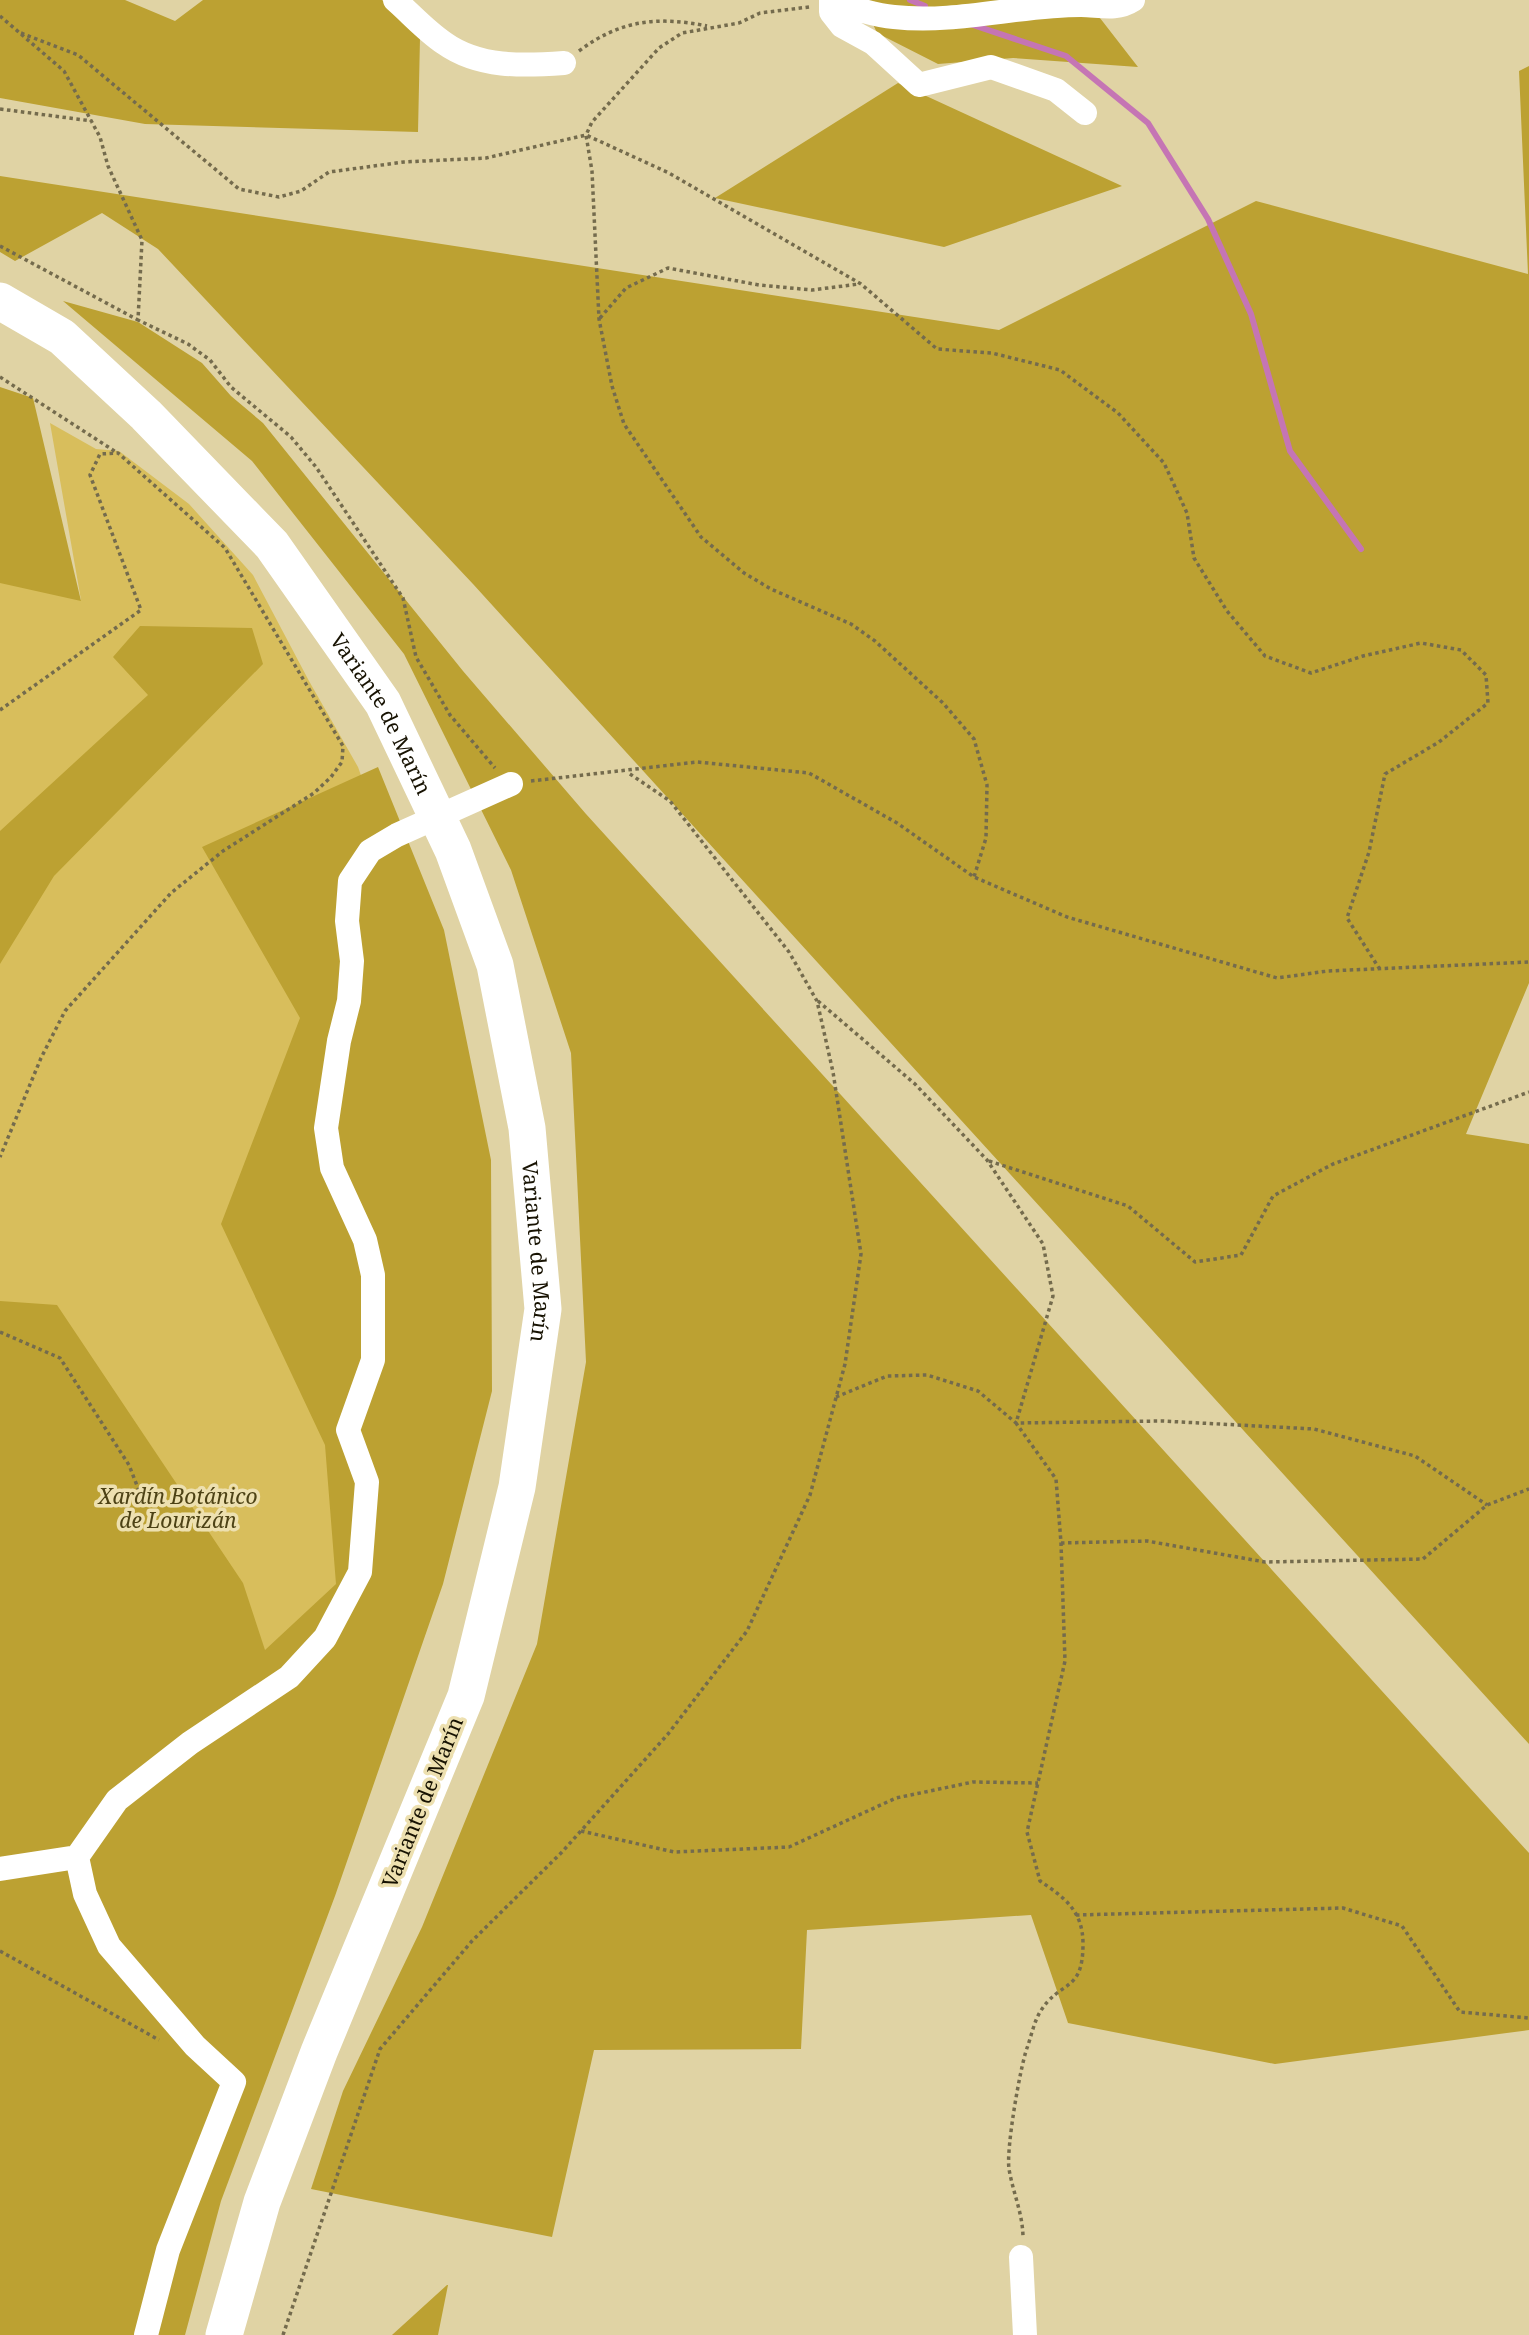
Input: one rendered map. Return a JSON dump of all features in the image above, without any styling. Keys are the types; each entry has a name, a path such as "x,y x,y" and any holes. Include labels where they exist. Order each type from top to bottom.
{"highway":[{"name":"Variante de Marín","path":"0,301 62,337 146,415 272,545 383,704 453,850 495,965 527,1128 543,1309 517,1487 466,1696 319,2052 267,2189 224,2335"}],"street":[{"path":"395,0 444,44 485,63 564,63"},
{"path":"828,2 875,15 914,19 1016,8 1084,5 1099,8 1125,5 1133,0"},
{"path":"828,2 831,12 842,26 873,43 919,85 991,66 1056,90 1085,113"},
{"path":"0,1868 77,1857 117,1800 190,1743 289,1677 325,1638 360,1572 367,1482 348,1430 373,1360 373,1275 365,1240 332,1167 327,1128 339,1041 349,1002 352,961 347,921 350,881 370,851 397,835 511,784"},
{"path":"77,1857 85,1894 109,1946 195,2046 234,2081 168,2250 146,2335"},
{"path":"1021,2257 1025,2335"}],"path":[{"path":"828,2 760,13 739,23 682,33 659,48 598,113 586,135 592,171 599,319 612,386 624,424 701,537 744,573 771,589 850,624 875,641 943,703 974,739 987,785 986,838 974,877"},
{"path":"0,16 64,71 92,122 142,240 138,320"},
{"path":"564,63 601,35 633,24 671,18 710,26"},
{"path":"21,33 78,55 239,189 279,197 300,191 329,172 404,162 486,158 586,135 669,173 861,284 937,349 992,353 1060,370 1118,413 1164,463 1187,513 1194,558 1227,611 1265,656 1311,673 1363,656 1421,643 1461,650 1486,675 1488,703 1439,742 1385,774 1369,852 1347,918 1379,968"},
{"path":"0,110 92,122"},
{"path":"0,246 188,344 210,360 231,387 291,437 316,467 403,598 416,657 450,715 511,784 697,762 809,773 897,823 974,877 1067,917 1277,978 1379,968 1529,962"},
{"path":"599,319 626,288 668,268 760,285 812,290 861,284"},
{"path":"0,377 118,453 225,548 343,746 342,762 314,793 223,851 171,893 65,1011 41,1058 0,1157"},
{"path":"0,710 141,610 90,475 100,454 118,453"},
{"path":"283,2335 380,2049 472,1941 581,1831 668,1734 747,1631 810,1495 845,1364 862,1254 833,1072 817,1000 789,952 670,801 625,770"},
{"path":"817,1000 915,1084 987,1160 1043,1244 1053,1296 1016,1423"},
{"path":"987,1160 1128,1206 1195,1262 1241,1255 1273,1196 1333,1164 1529,1092"},
{"path":"0,1332 60,1358 130,1465 145,1506"},
{"path":"836,1397 887,1376 928,1375 978,1391 1016,1423 1056,1479 1065,1661 1027,1832 1040,1881 1067,1899 1076,1915 1083,1940 1082,1970 1076,1979 1040,2012 1026,2051 1008,2166 1021,2213 1021,2257"},
{"path":"1016,1423 1162,1421 1314,1429 1415,1456 1487,1505"},
{"path":"1061,1543 1147,1541 1265,1562 1423,1559 1487,1505 1529,1489"},
{"path":"581,1831 674,1852 789,1846 896,1798 973,1782 1038,1783"},
{"path":"1076,1915 1343,1908 1402,1926 1460,2012 1529,2018"},
{"path":"0,1951 164,2042"}],"green space":[{"path":"0,0 125,0 175,21 203,0 382,0 420,38 418,132 145,124 0,98"},
{"path":"862,0 1086,0 1138,67 1013,58 938,64 877,33"},
{"path":"1529,66 1529,983 1466,1134 1529,1144 1529,1744 473,584 158,249 102,213 15,261 0,252 0,176 999,330 1256,201 1528,274 1519,71"},
{"path":"898,83 1122,186 944,247 715,198"},
{"path":"63,301 138,322 202,363 231,396 263,423 463,671 586,814 1529,1853 1529,2030 1275,2064 1068,2023 1031,1915 807,1930 801,2049 594,2050 552,2237 311,2189 343,2091 422,1927 537,1644 586,1362 571,1053 511,870 404,654 252,461"},
{"path":"0,387 33,398 81,601 0,583"},
{"name":"Xardín Botánico de Lourizán","path":"50,423 96,449 119,451 189,504 253,575 358,767 374,812 327,1009 333,1399 353,1567 0,1936 0,567 81,600"},
{"path":"140,626 252,628 263,664 54,876 0,964 0,831 148,695 113,657"},
{"path":"378,767 444,930 491,1160 492,1391 443,1584 335,1896 221,2201 185,2335 0,2335 0,1301 57,1305 243,1583 265,1650 336,1584 325,1445 221,1224 300,1018 202,847"},
{"path":"447,2285 438,2335 392,2335"}],"waterway":[{"path":"910,0 925,6"},
{"path":"970,24 1066,56 1148,123 1208,219 1251,314 1290,451 1361,549"}]}
